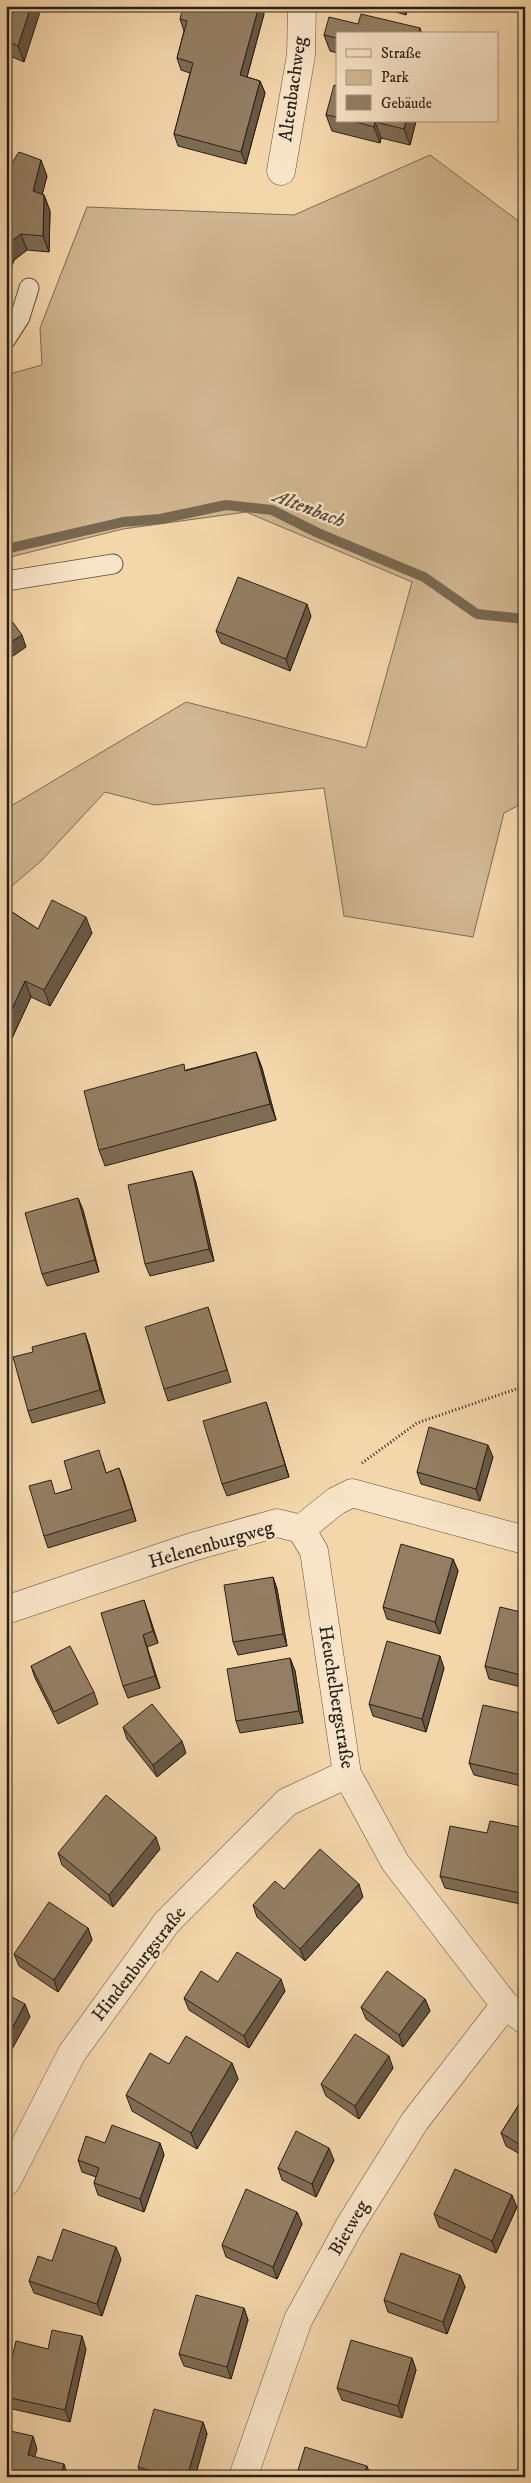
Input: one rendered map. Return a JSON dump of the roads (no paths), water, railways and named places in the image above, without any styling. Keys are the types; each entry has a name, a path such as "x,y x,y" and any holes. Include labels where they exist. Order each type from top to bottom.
{"street":[{"name":"Altenbachweg","path":"281,171 301,54 302,6"},
{"name":"Helenenburgweg","path":"6,1610 192,1547 277,1523 301,1529 336,1502 352,1493 525,1540"},
{"name":"Heuchelbergstraße","path":"301,1529 314,1551 347,1774 395,1862 515,2012"},
{"name":"Hindenburgstraße","path":"6,2182 72,2054 167,1922 287,1802 347,1774"},
{"name":"Bietweg","path":"242,2477 298,2320 350,2225 415,2121 515,2012"}],"lane":[{"path":"6,339 20,317 30,288"},
{"path":"6,581 113,564"}],"waterway":[{"name":"Altenbach","path":"6,549 123,522 160,519 226,505 272,510 318,533 424,577 477,614 525,619"}]}
